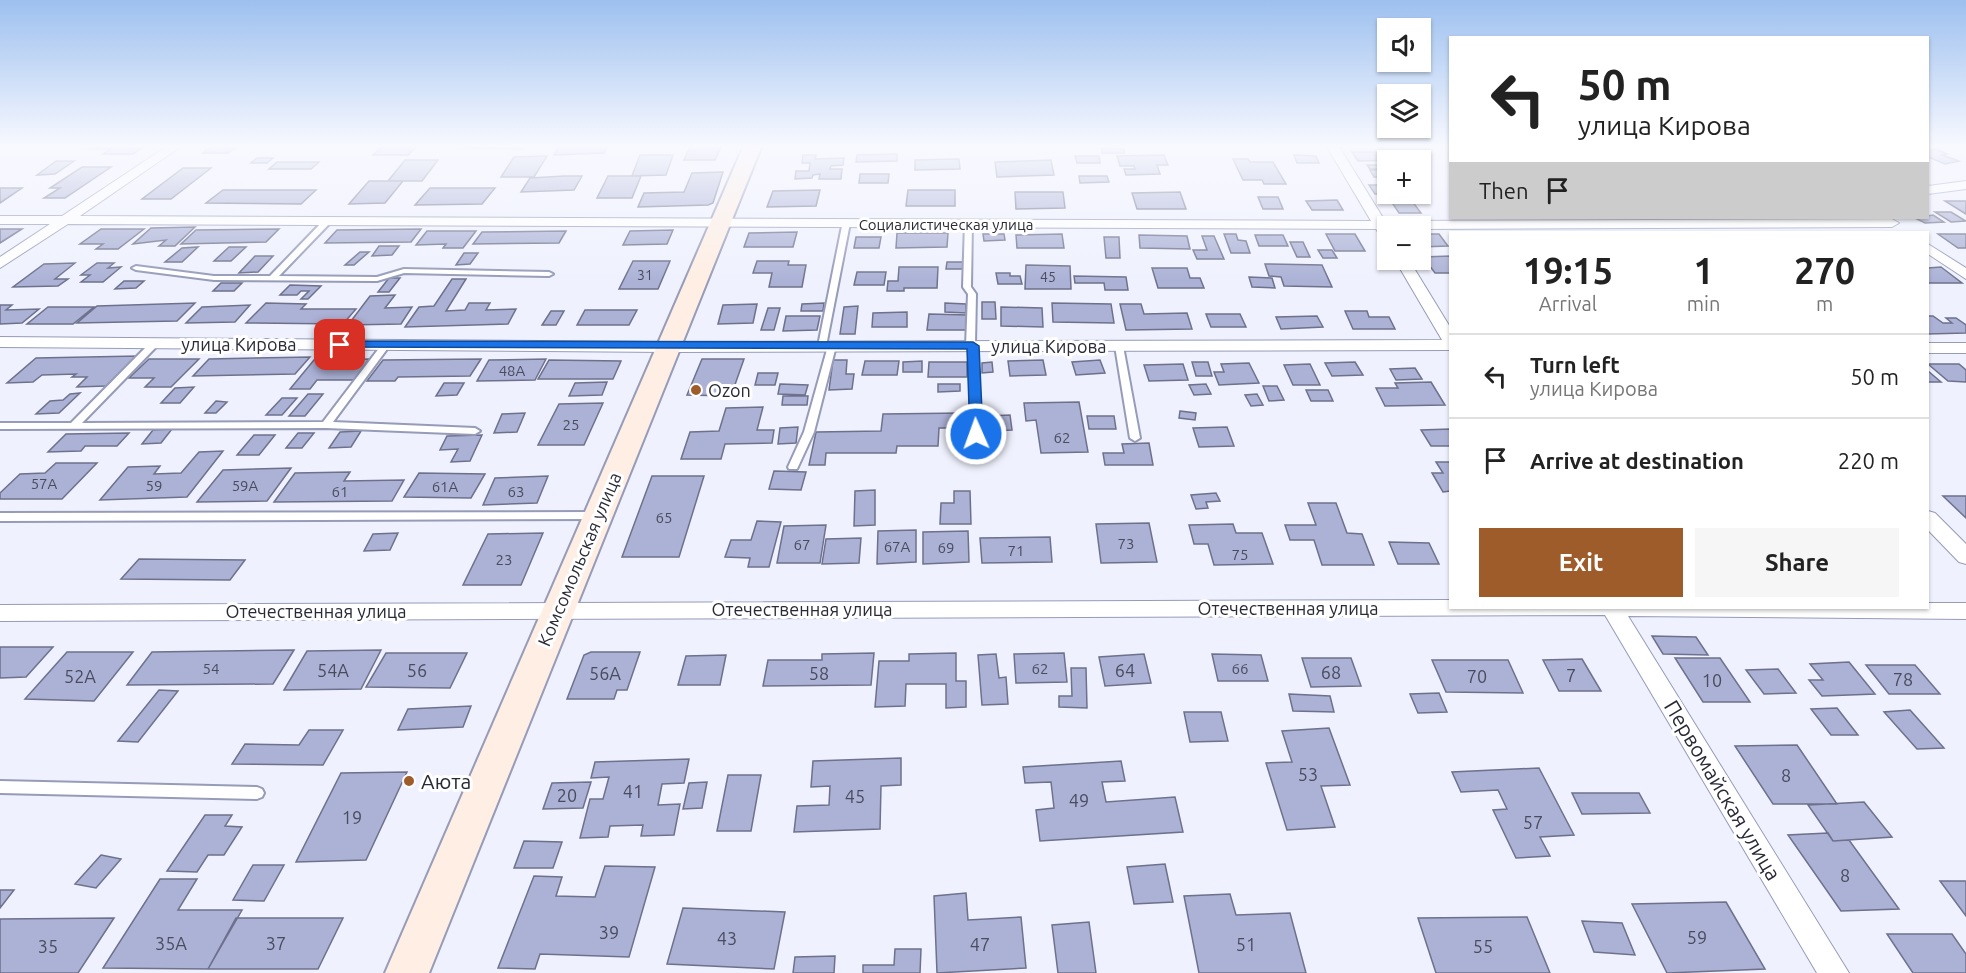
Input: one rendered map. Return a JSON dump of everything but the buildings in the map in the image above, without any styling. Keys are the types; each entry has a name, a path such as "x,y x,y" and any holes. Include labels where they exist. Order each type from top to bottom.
{"main road":[{"name":"Комсомольская улица","path":"407,973 556,610 598,516 734,190"}],"street":[{"path":"0,264 109,190"},
{"path":"1360,190 1377,219"},
{"name":"Социалистическая улица","path":"0,220 846,223 1377,230"},
{"path":"1888,220 1904,231"},
{"name":"Социалистическая улица","path":"1431,229 1888,220"},
{"path":"1929,249 1966,275"},
{"path":"1408,270 1449,341"},
{"name":"улица Кирова","path":"0,342 669,347 1449,343"},
{"path":"1929,348 1966,348"},
{"path":"1929,519 1966,557"},
{"name":"Отечественная улица","path":"0,613 1449,608"},
{"name":"Первомайская улица","path":"1614,609 1834,973"},
{"path":"1790,609 1966,610"}],"lane":[{"path":"272,278 327,222"},
{"path":"793,467 809,432 827,346 846,223"},
{"path":"968,224 967,287 972,294 971,346 977,455"},
{"path":"136,268 214,278 377,279 404,271 549,274"},
{"path":"73,426 154,344"},
{"path":"326,425 386,345"},
{"path":"1119,346 1135,438"},
{"path":"0,426 326,425 475,431"},
{"path":"0,517 598,516"},
{"path":"0,787 257,793"}],"place":[{"name":"Ozon","path":"696,390"},
{"name":"Аюта","path":"409,781"}],"route":[{"path":"340,345 973,346 976,434"}]}
